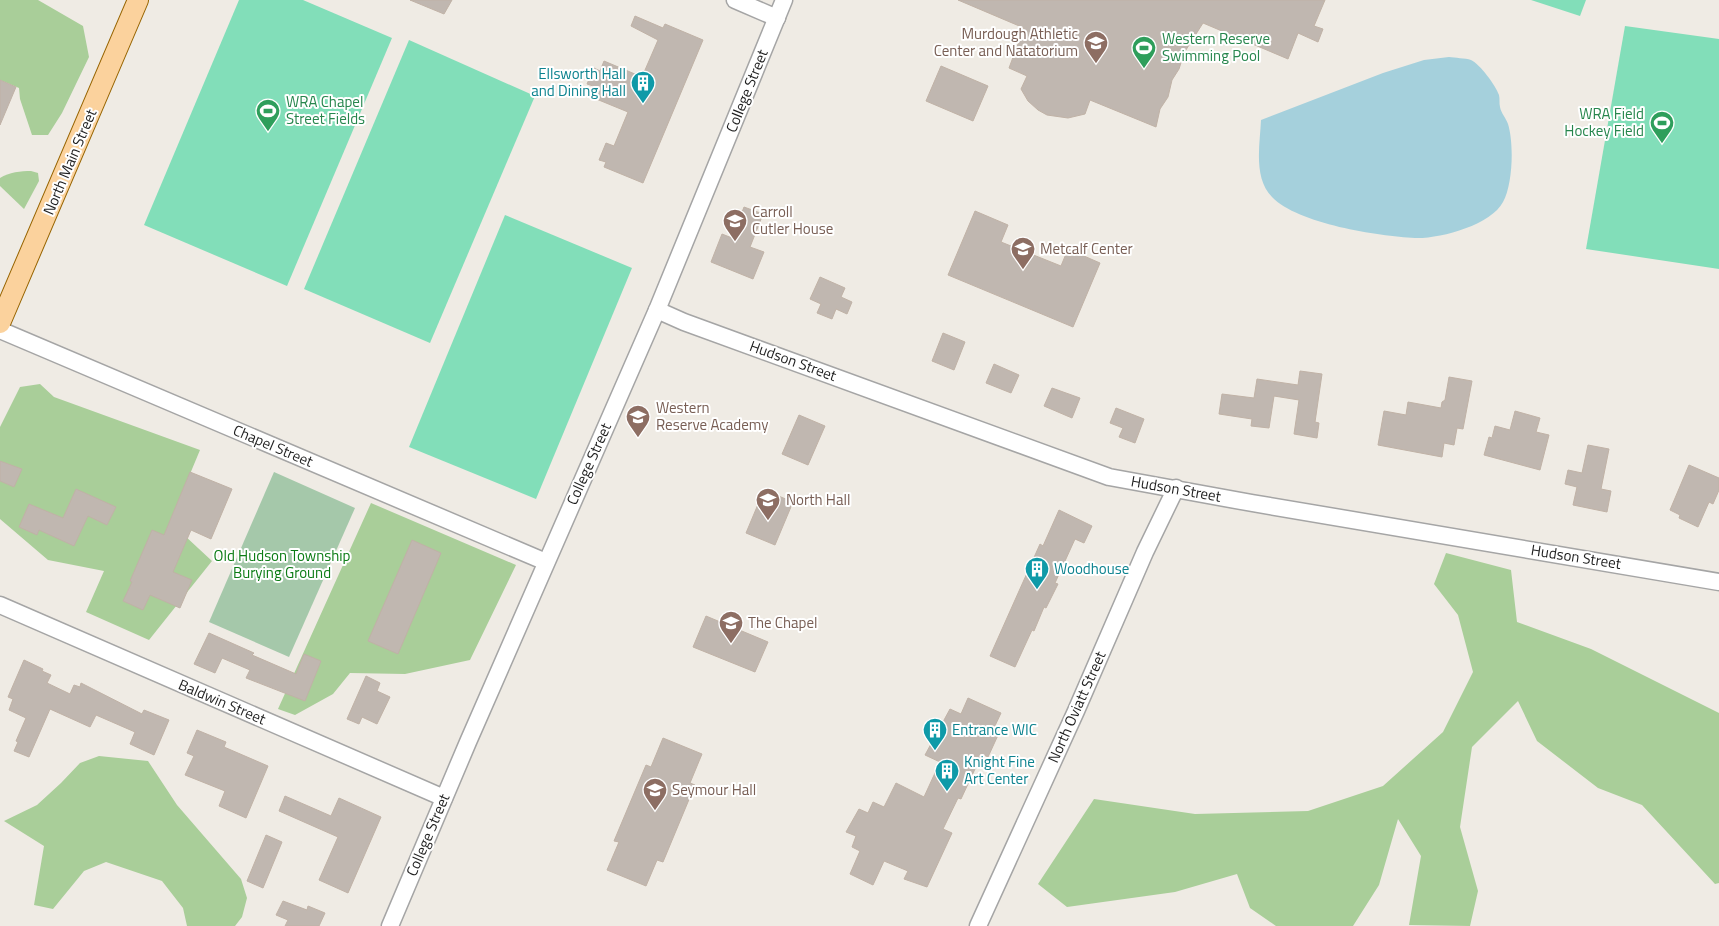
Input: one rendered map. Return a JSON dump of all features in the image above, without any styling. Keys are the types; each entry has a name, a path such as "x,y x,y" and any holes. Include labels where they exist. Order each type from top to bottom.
{"main road":[{"name":"North Main Street","path":"0,323 138,0"}],"street":[{"path":"735,0 777,18"},
{"name":"College Street","path":"390,926 546,562 657,310 784,0"},
{"name":"Hudson Street","path":"657,310 684,322 1109,477 1719,582"},
{"name":"Chapel Street","path":"0,330 546,562"},
{"name":"North Oviatt Street","path":"978,926 1076,711 1145,552 1176,488"},
{"name":"Baldwin Street","path":"0,605 444,798"}],"green space":[{"path":"0,0 38,0 83,26 89,57 62,113 48,135 32,135 20,99 19,88 0,80"},
{"name":"WRA Chapel Street Fields","path":"239,0 303,0 392,38 287,286 144,225"},
{"path":"1531,0 1586,0 1580,16"},
{"name":"WRA Field Hockey Field","path":"1625,26 1719,39 1719,269 1586,249"},
{"path":"409,40 535,96 430,343 304,289"},
{"path":"31,171 38,173 39,181 24,209 0,186 0,178 11,173"},
{"path":"505,215 632,268 536,499 409,447"},
{"path":"40,384 54,397 200,450 170,522 212,561 149,640 86,612 104,571 48,560 0,519 0,427 20,387"},
{"name":"Old Hudson Township Burying Ground","path":"274,472 355,508 289,657 209,622"},
{"path":"371,503 516,565 470,660 405,674 350,673 333,694 295,715 278,709"},
{"path":"1446,553 1511,570 1517,622 1591,649 1719,713 1719,883 1715,884 1642,805 1598,788 1537,741 1518,701 1472,747 1460,827 1478,891 1470,926 1409,925 1421,856 1398,819 1379,885 1353,926 1276,926 1250,908 1237,874 1175,892 1067,907 1038,884 1094,799 1195,814 1308,811 1383,786 1443,732 1473,672 1458,615 1434,584"},
{"path":"99,756 148,761 177,805 241,879 247,898 242,917 235,926 187,926 183,908 162,881 106,862 84,871 53,909 34,905 44,846 4,821 37,805 80,763"}],"water":[{"path":"1449,57 1471,60 1483,70 1497,91 1501,109 1508,124 1512,152 1511,174 1503,202 1497,210 1476,224 1464,229 1438,236 1415,238 1381,235 1339,227 1300,215 1272,197 1266,189 1260,171 1261,120 1383,73 1424,60"}],"building":[{"path":"410,0 452,0 444,14"},
{"name":"Murdough Athletic Center and Natatorium","path":"958,0 1325,0 1314,26 1323,29 1318,42 1298,33 1288,59 1203,23 1184,53 1179,69 1172,80 1168,97 1160,109 1156,127 1090,100 1085,114 1068,118 1047,115 1038,110 1028,101 1021,89 1027,76 1009,68 1024,28"},
{"name":"Ellsworth Hall and Dining Hall","path":"635,16 663,28 665,24 703,40 643,183 604,167 606,162 599,160 606,143 614,146 628,112 589,96 593,86 587,84 594,68 600,71 604,61 642,77 658,40 631,26"},
{"path":"941,66 988,86 973,121 926,101"},
{"path":"0,80 16,87 0,125"},
{"name":"Carroll Cutler House","path":"744,207 763,214 750,247 764,252 753,279 711,262 722,234 732,238"},
{"name":"Metcalf Center","path":"975,211 1008,225 1001,242 1061,266 1068,249 1100,263 1073,327 948,275"},
{"path":"820,277 845,288 841,297 852,302 847,314 836,309 832,319 817,313 821,304 810,299"},
{"path":"943,333 965,342 954,370 932,361"},
{"path":"994,364 1019,375 1011,393 986,383"},
{"path":"1300,371 1322,374 1315,422 1319,423 1317,438 1294,434 1299,400 1274,396 1269,428 1251,426 1252,419 1219,414 1222,394 1254,398 1257,379 1298,385"},
{"path":"1449,377 1472,381 1463,429 1457,428 1454,445 1444,443 1442,457 1378,445 1384,411 1406,415 1408,402 1441,408 1442,402 1445,400"},
{"path":"1052,388 1080,398 1072,418 1044,406"},
{"path":"1116,408 1144,419 1135,443 1119,437 1123,428 1110,423"},
{"path":"1515,411 1540,418 1536,432 1549,435 1540,470 1484,455 1489,437 1492,438 1495,426 1510,430"},
{"path":"799,415 825,426 808,465 782,454"},
{"path":"1588,445 1609,449 1601,489 1611,491 1607,512 1573,505 1577,487 1565,484 1568,470 1582,473"},
{"path":"0,461 22,469 14,487 0,481"},
{"path":"1689,465 1719,478 1719,490 1713,504 1709,502 1698,527 1679,518 1680,515 1670,510"},
{"path":"190,472 232,489 211,539 191,530 173,572 192,580 180,608 150,595 143,610 123,601 152,530 164,535"},
{"path":"76,489 116,507 107,525 88,516 74,546 39,530 37,535 19,527 29,504 63,518"},
{"name":"North Hall","path":"764,490 793,502 775,545 746,533"},
{"name":"Woodhouse","path":"1059,510 1092,526 1084,543 1075,539 1055,583 1058,584 1046,608 1044,607 1034,631 1032,630 1015,667 990,656 1040,544 1043,546"},
{"path":"412,540 441,553 398,654 368,641"},
{"name":"The Chapel","path":"706,616 768,642 755,672 693,647"},
{"path":"209,633 254,653 252,655 296,674 304,654 321,661 305,701 246,678 250,670 222,658 215,673 194,664"},
{"path":"24,660 51,675 47,683 70,694 74,685 80,687 81,683 142,714 144,710 169,720 154,755 130,744 135,732 96,715 90,727 50,709 29,757 14,751 18,742 16,741 26,718 9,710 13,699 8,697"},
{"path":"366,676 380,683 377,691 390,697 377,724 362,717 359,724 347,719"},
{"name":"Knight Fine Art Center","path":"968,698 1001,713 993,730 999,733 988,757 982,754 961,799 958,798 943,829 952,833 927,887 904,879 908,871 884,861 873,885 850,874 860,851 852,847 856,836 846,832 859,809 868,813 873,802 884,807 896,783 924,797 940,762 925,755 950,709 961,714"},
{"path":"197,730 226,742 224,747 268,766 246,818 219,806 225,791 185,775 194,756 187,753"},
{"name":"Seymour Hall","path":"663,738 702,754 690,783 695,785 663,862 657,860 646,886 607,870 619,842 614,841 646,765 651,767"},
{"path":"285,796 331,816 339,798 381,817 348,893 319,880 338,837 279,811"},
{"path":"266,835 282,842 263,888 247,881"},
{"path":"283,901 307,910 308,906 325,913 319,926 285,926 288,920 276,915"}],"place":[{"name":"Murdough Athletic Center and Natatorium","path":"1096,64"},
{"name":"Western Reserve Swimming Pool","path":"1144,69"},
{"name":"Ellsworth Hall and Dining Hall","path":"643,104"},
{"name":"WRA Chapel Street Fields","path":"268,132"},
{"name":"WRA Field Hockey Field","path":"1662,144"},
{"name":"Carroll Cutler House","path":"735,242"},
{"name":"Metcalf Center","path":"1023,270"},
{"name":"Western Reserve Academy","path":"638,438"},
{"name":"North Hall","path":"768,521"},
{"name":"Woodhouse","path":"1037,590"},
{"name":"The Chapel","path":"731,644"},
{"name":"Entrance WIC","path":"935,751"},
{"name":"Knight Fine Art Center","path":"947,792"},
{"name":"Seymour Hall","path":"655,811"}]}
